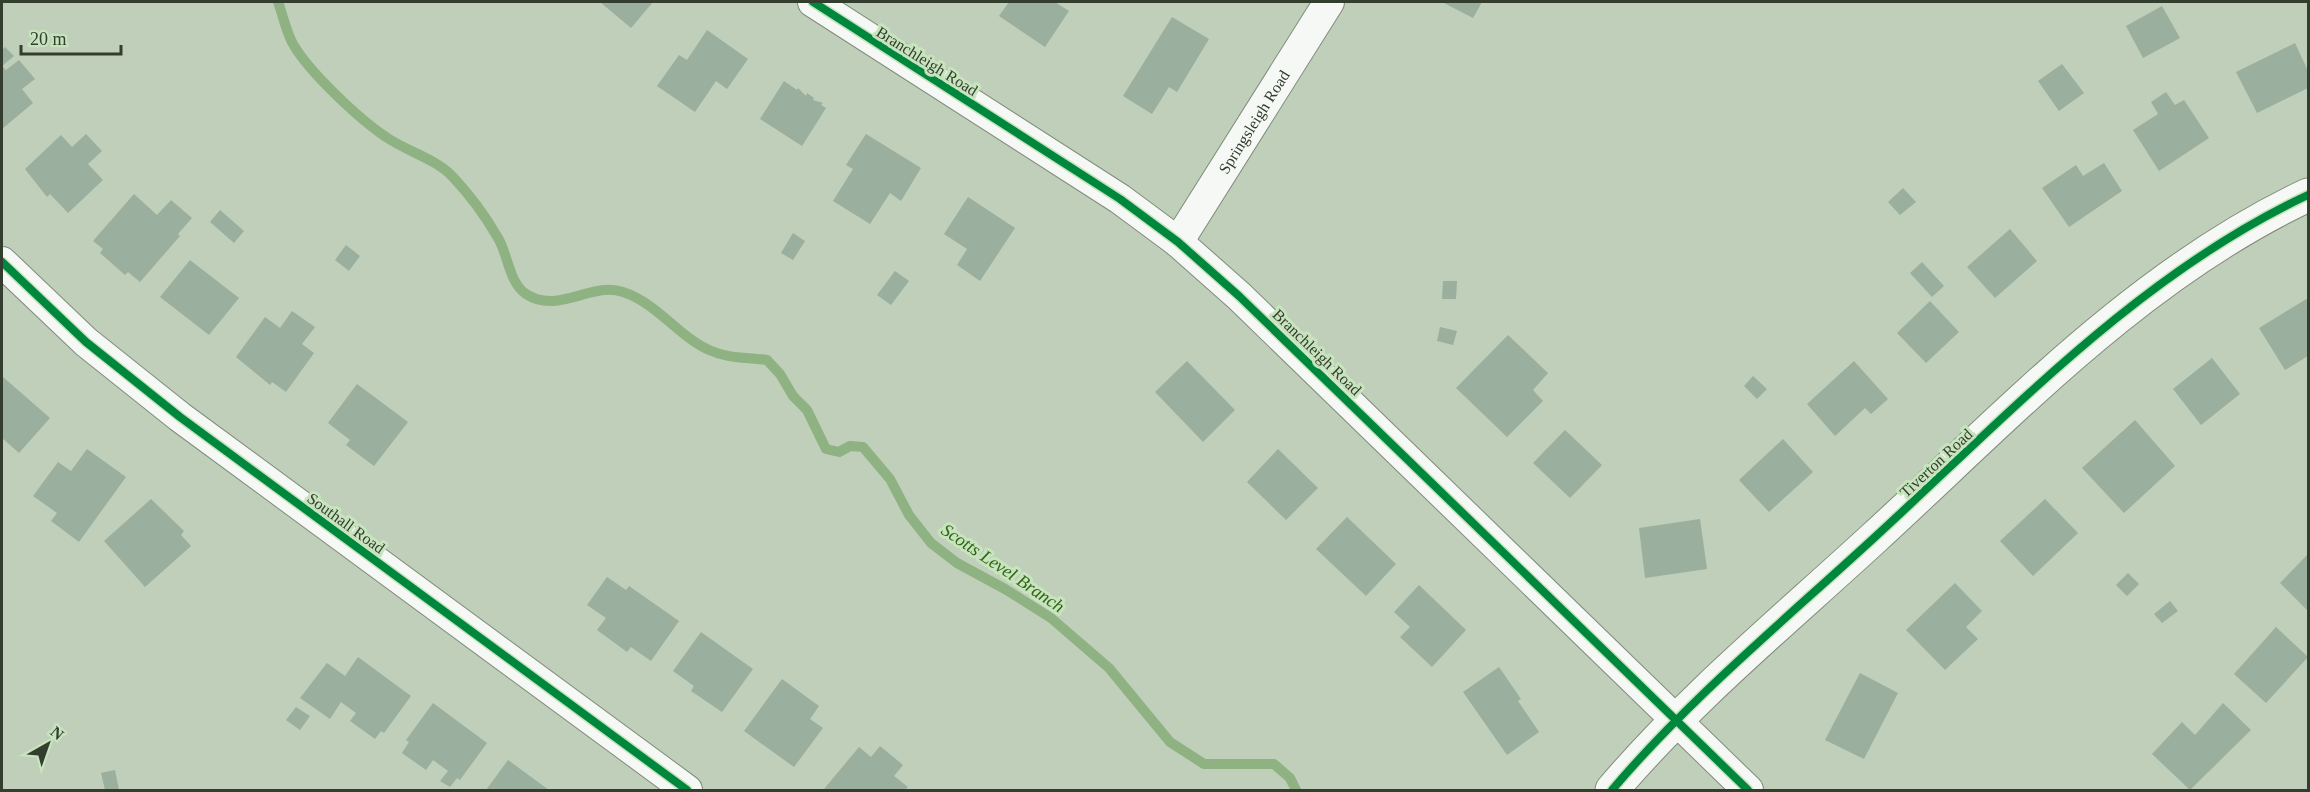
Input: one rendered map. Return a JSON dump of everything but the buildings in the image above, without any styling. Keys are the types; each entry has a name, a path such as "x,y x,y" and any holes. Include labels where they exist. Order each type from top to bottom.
{"street":[{"name":"Branchleigh Road","path":"813,2 1120,199 1178,242 1239,296 1748,790"},
{"name":"Springsleigh Road","path":"1178,242 1329,2"},
{"name":"Tiverton Road","path":"1612,790 1677,720 2073,355 2165,280 2271,212 2308,195"},
{"name":"Southall Road","path":"4,270 86,342 180,417 687,790"}],"waterway":[{"name":"Scotts Level Branch","path":"278,2 293,44 310,68 335,94 386,137 445,170 465,190 498,238 512,276 526,294 550,301 599,291 623,292 657,311 687,337 709,350 731,356 767,360 780,374 793,396 807,410 826,449 839,452 850,446 863,447 890,479 909,515 931,543 957,563 1051,618 1109,668 1170,742 1204,764 1274,764 1290,778 1296,790"}],"cycle path":[{"path":"813,2 1120,199 1178,242 1239,296 1748,790"},
{"path":"1612,790 1673,723 1706,691 2027,395 2080,349 2133,305 2189,264 2247,227 2308,195"},
{"path":"2,262 86,342 180,417 687,790"}]}
